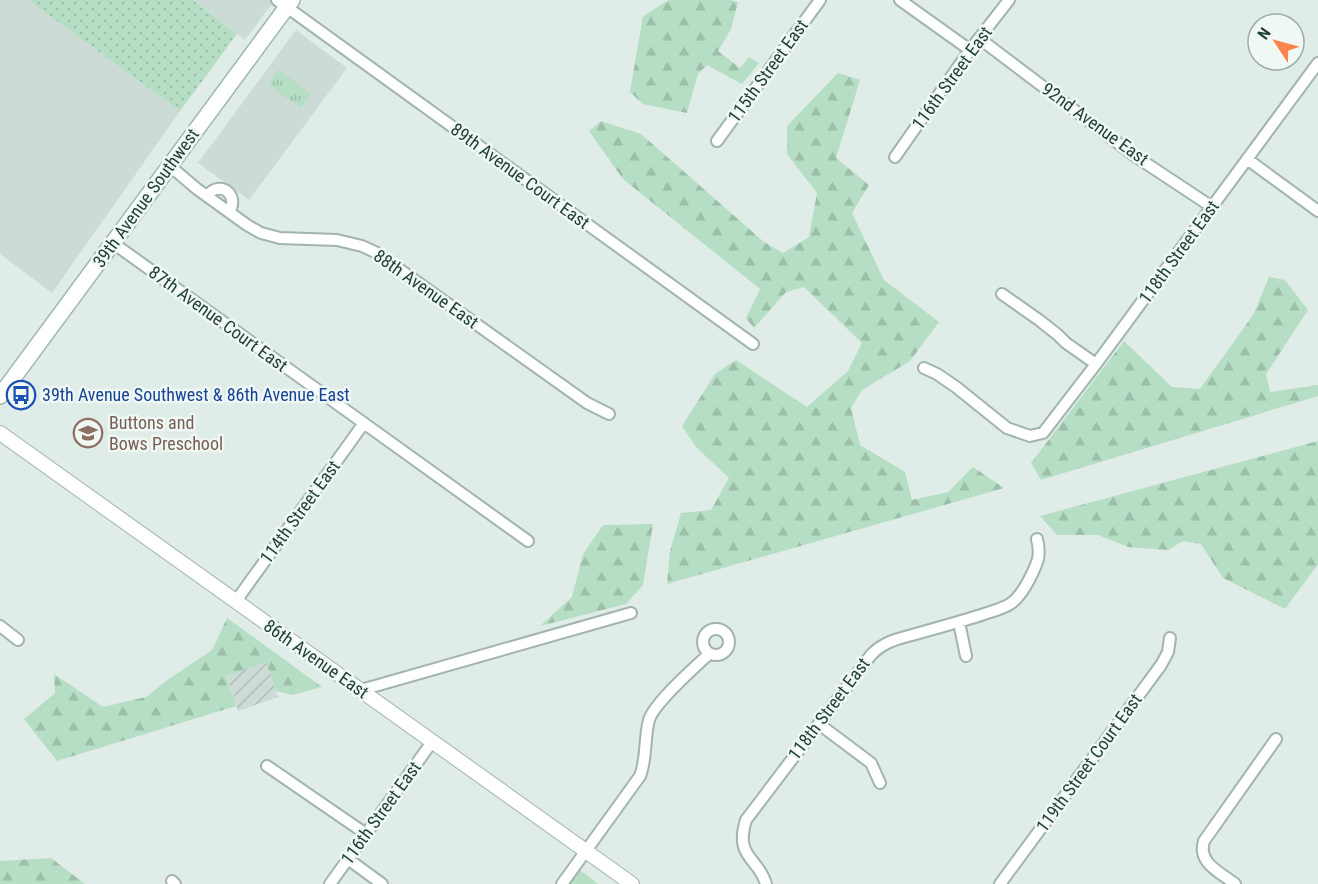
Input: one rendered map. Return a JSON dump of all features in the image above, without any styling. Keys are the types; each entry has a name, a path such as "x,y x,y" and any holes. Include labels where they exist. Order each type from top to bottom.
{"main road":[{"name":"39th Avenue Southwest","path":"0,396 170,166 285,2"}],"street":[{"name":"115th Street East","path":"717,141 820,0"},
{"path":"900,0 970,50"},
{"name":"116th Street East","path":"895,157 970,50 1009,0"},
{"name":"89th Avenue Court East","path":"285,2 753,344"},
{"name":"92nd Avenue East","path":"980,39 1135,156 1212,207"},
{"name":"118th Street East","path":"924,368 956,387 1007,428 1023,435 1043,433 1318,63"},
{"path":"1247,159 1318,211"},
{"name":"88th Avenue East","path":"170,166 247,225 270,237 337,240 362,246 375,252 587,403 609,414"},
{"name":"87th Avenue Court East","path":"113,243 528,541"},
{"path":"1002,294 1096,364"},
{"name":"114th Street East","path":"236,601 363,423"},
{"name":"86th Avenue East","path":"0,433 632,884"},
{"name":"118th Street East","path":"766,884 745,852 746,820 871,655 881,646 893,640 1004,608 1016,599 1028,582 1038,561 1040,551 1037,538"},
{"path":"360,690 631,613"},
{"path":"959,622 966,656"},
{"path":"0,626 18,640"},
{"name":"119th Street Court East","path":"1000,884 1161,665 1168,652 1170,638"},
{"path":"562,884 640,776 643,769 648,722 656,707 709,654"},
{"path":"819,724 871,763 880,783"},
{"path":"1235,884 1207,863 1202,853 1204,841 1276,739"},
{"name":"116th Street East","path":"330,884 432,742"},
{"path":"267,766 366,834"},
{"path":"348,859 382,884"}],"shaded area":[{"path":"0,0 28,0 180,111 52,293 0,254"},
{"path":"193,0 275,0 245,40"},
{"path":"296,30 347,68 249,200 198,163"},
{"path":"266,662 278,697 238,711 226,675"}],"green space":[{"path":"28,0 193,0 237,34 180,111"},
{"path":"669,0 738,2 731,29 718,51 740,68 749,57 759,63 742,84 707,65 698,74 687,113 643,104 630,92 643,16"},
{"path":"279,69 311,94 301,108 268,85"},
{"path":"838,73 860,80 836,158 869,185 852,213 884,280 939,322 910,361 862,390 851,408 860,445 905,472 912,500 948,492 973,467 1004,488 667,584 670,551 681,513 711,510 729,478 696,447 682,426 715,374 736,360 807,407 848,371 862,343 804,287 786,292 754,328 746,318 760,289 623,179 589,131 601,121 641,134 764,242 783,253 809,237 817,193 787,154 787,126"},
{"path":"1269,277 1285,280 1308,310 1266,374 1270,392 1318,385 1318,396 1041,480 1031,463 1124,341 1172,387 1200,389 1253,315"},
{"path":"1318,441 1318,564 1285,609 1223,578 1201,544 1183,541 1168,550 1128,547 1098,535 1057,535 1040,516"},
{"path":"653,524 643,585 626,604 540,626 572,597 583,554 603,525"},
{"path":"227,618 322,687 293,695 276,691 266,662 226,676 236,706 57,761 24,719 55,693 54,674 103,707 146,697 212,650"},
{"path":"51,858 85,884 0,884 0,861"},
{"path":"580,870 598,884 570,884"}],"place":[{"name":"39th Avenue Southwest & 86th Avenue East","path":"21,395"},
{"name":"Buttons and Bows Preschool","path":"88,433"}]}
